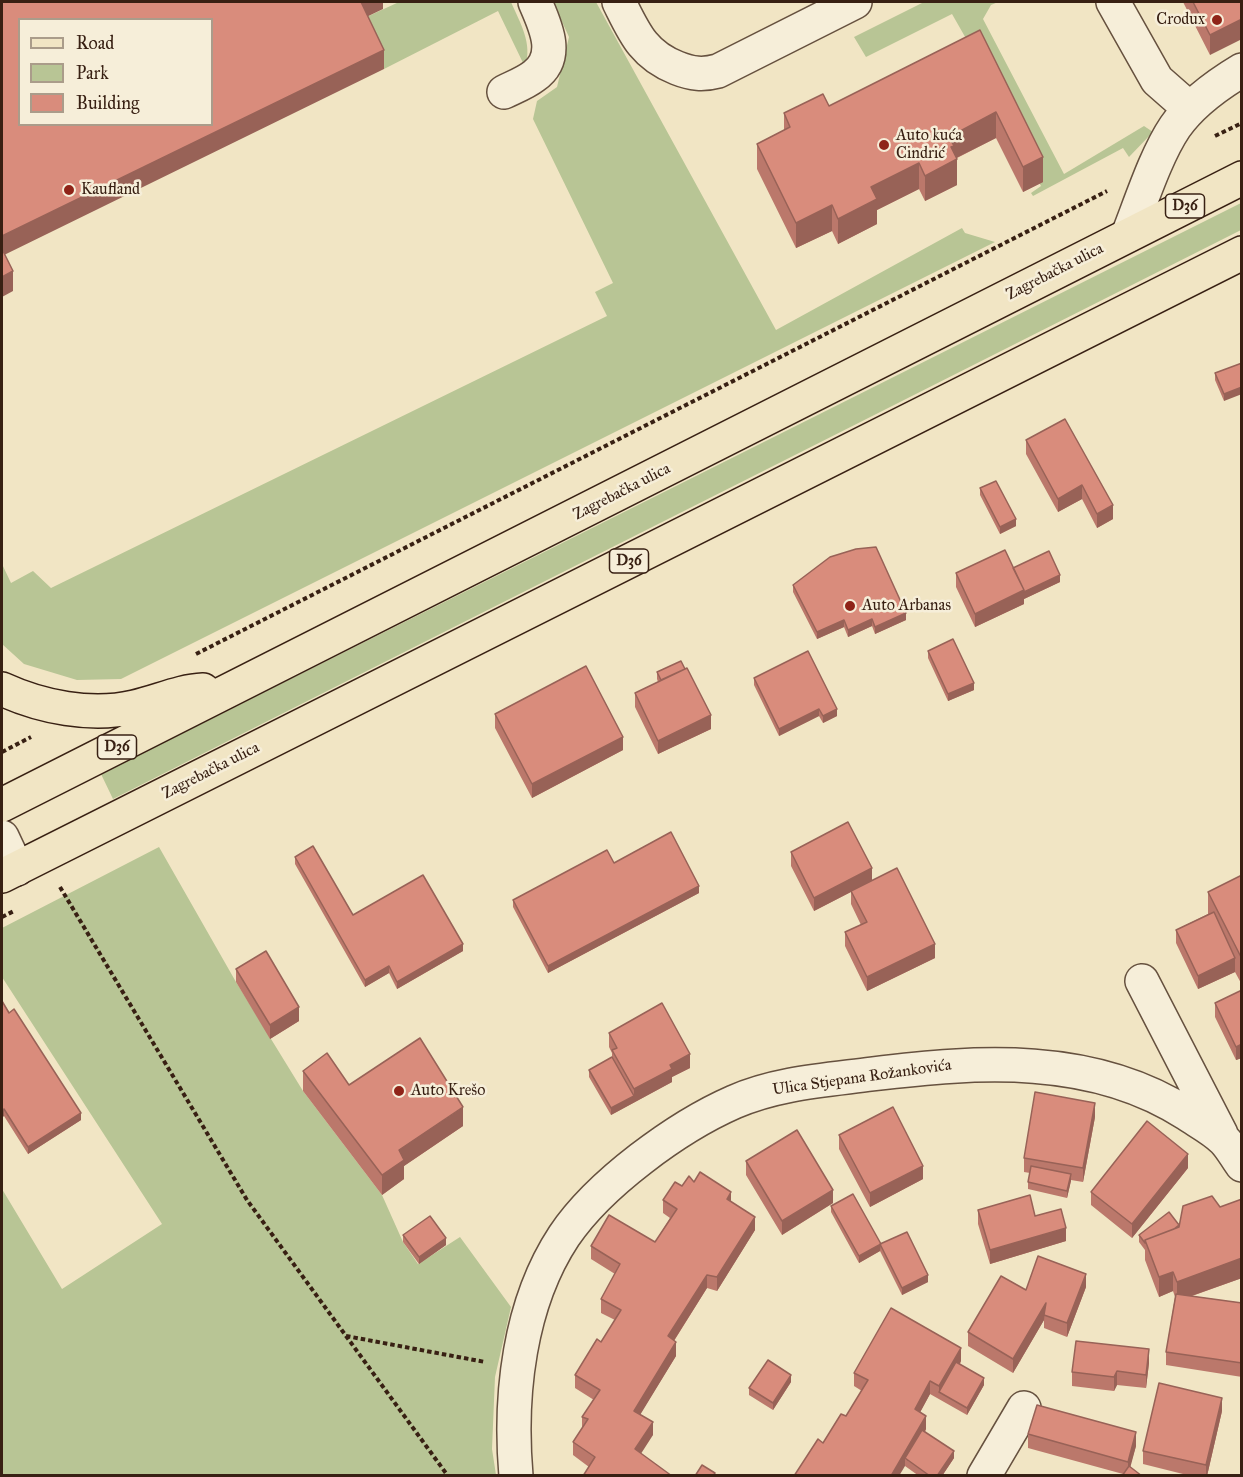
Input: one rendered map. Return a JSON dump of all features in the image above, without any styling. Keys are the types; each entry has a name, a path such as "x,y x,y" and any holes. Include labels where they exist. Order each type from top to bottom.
{"main road":[{"name":"Zagrebačka ulica","path":"2,805 1242,178"},
{"name":"Zagrebačka ulica","path":"9,872 1241,254"},
{"path":"2,690 23,699 55,707 104,710 132,708 197,690 231,690"}],"street":[{"path":"504,93 533,77 547,60 548,37 535,2"},
{"path":"620,2 643,46 656,58 690,73 705,74 726,67 855,2"},
{"path":"1113,2 1157,80 1190,109"},
{"path":"1128,234 1155,167 1174,128 1190,109 1225,80 1242,70"},
{"name":"Zagrebačka ulica","path":"2,837 9,872"},
{"name":"Ulica Stjepana Rožankovića","path":"1142,981 1233,1153"},
{"name":"Ulica Stjepana Rožankovića","path":"516,1476 513,1423 518,1369 541,1278 565,1235 594,1202 637,1161 693,1122 734,1102 776,1087 941,1066 1006,1064 1059,1068 1129,1085 1166,1100 1233,1153"},
{"path":"984,1476 1024,1408"}],"path":[{"path":"1213,138 1242,123"},
{"path":"191,656 1155,167"},
{"path":"60,887 247,1200 447,1476"},
{"path":"346,1336 518,1369"}],"green space":[{"path":"399,2 511,2 526,41 525,67 498,11 384,69 360,20"},
{"path":"553,2 596,2 776,330 962,228 965,233 995,242 121,679 77,680 24,664 2,644 2,564 11,583 33,571 51,588 607,316 595,292 613,283 533,119 537,101 557,87 569,37"},
{"path":"924,2 998,2 991,5 983,19 1064,174 1144,126 1153,132 1129,157 1123,148 1033,196 1031,193 1041,186 975,63 976,56 952,14 866,57 854,37"},
{"path":"1241,203 1241,230 113,799 101,774"},
{"path":"159,847 236,982 303,1091 382,1195 403,1242 418,1264 460,1237 511,1307 495,1377 492,1449 496,1475 2,1475 2,1189 62,1289 162,1224 2,977 2,928"}],"building":[{"name":"Kaufland","path":"2,2 361,2 384,50 2,236"},
{"path":"1193,2 1242,2 1242,19 1210,35"},
{"name":"Auto kuća Cindrić","path":"980,30 1043,157 1023,167 996,112 949,137 957,159 925,176 919,163 871,187 877,199 838,219 832,205 796,223 757,144 790,127 784,113 823,94 829,106"},
{"path":"2,249 13,271 2,277"},
{"path":"1242,363 1242,387 1224,394 1215,373"},
{"path":"1065,419 1113,505 1097,514 1082,485 1058,499 1026,440"},
{"path":"996,481 1016,519 1000,527 980,488"},
{"name":"Auto Arbanas","path":"876,547 906,613 875,627 872,619 848,630 844,620 817,632 793,585 830,557 856,549"},
{"path":"1005,550 1024,590 975,614 956,573"},
{"path":"1049,551 1060,575 1024,592 1013,568"},
{"path":"953,639 974,683 948,694 928,651"},
{"path":"808,651 837,709 823,716 819,709 779,729 754,678"},
{"path":"681,661 685,669 661,680 657,672"},
{"path":"586,666 623,737 532,784 495,714"},
{"path":"687,668 711,715 658,741 635,693"},
{"path":"848,822 872,868 814,898 791,852"},
{"path":"671,832 699,886 548,966 513,900 607,850 614,863"},
{"path":"313,846 353,915 423,875 463,944 397,982 389,966 365,980 295,857"},
{"path":"897,868 935,944 867,977 845,932 867,922 851,891"},
{"path":"1242,875 1242,959 1208,892"},
{"path":"1214,912 1235,958 1198,976 1176,930"},
{"path":"266,951 299,1007 270,1025 236,969"},
{"path":"1242,990 1242,1044 1236,1047 1215,1003"},
{"path":"2,1001 9,1013 14,1009 81,1113 28,1147 4,1109 2,1111"},
{"path":"662,1003 690,1054 670,1065 672,1069 634,1089 612,1050 617,1048 609,1033"},
{"path":"420,1038 463,1107 399,1150 404,1160 382,1175 303,1071 327,1053 349,1085"},
{"path":"612,1057 634,1096 611,1108 589,1070"},
{"path":"1035,1092 1095,1103 1083,1168 1024,1158"},
{"path":"893,1107 923,1166 870,1193 839,1135"},
{"path":"1147,1121 1188,1154 1132,1224 1091,1192"},
{"path":"797,1130 833,1190 782,1221 746,1161"},
{"path":"1031,1166 1071,1174 1067,1191 1028,1182"},
{"path":"700,1172 731,1192 727,1199 755,1217 717,1277 707,1275 668,1336 676,1342 634,1411 653,1422 635,1449 672,1476 583,1476 595,1457 573,1442 588,1419 582,1417 600,1390 575,1375 597,1339 601,1342 621,1310 601,1299 620,1264 591,1246 609,1215 655,1242 677,1209 663,1200 675,1182 682,1186 689,1176 694,1182"},
{"path":"853,1194 881,1244 859,1256 831,1206"},
{"path":"1030,1195 1035,1216 1061,1209 1066,1228 990,1250 978,1210"},
{"path":"1212,1196 1220,1207 1242,1199 1242,1258 1177,1282 1173,1272 1159,1277 1145,1240 1179,1227 1183,1206"},
{"path":"1169,1212 1179,1225 1145,1240 1145,1243 1139,1235"},
{"path":"430,1216 446,1238 419,1257 403,1235"},
{"path":"907,1232 928,1275 902,1288 880,1244"},
{"path":"1038,1256 1086,1274 1067,1323 1044,1315 1046,1303 1013,1359 968,1332 1001,1276 1026,1290"},
{"path":"1176,1294 1242,1303 1242,1363 1166,1352"},
{"path":"891,1308 961,1348 939,1386 930,1381 915,1409 926,1416 891,1476 794,1476 818,1439 823,1443 841,1414 846,1416 868,1380 854,1373"},
{"path":"1076,1341 1149,1349 1146,1375 1117,1371 1114,1377 1072,1372"},
{"path":"768,1360 791,1375 773,1403 749,1388"},
{"path":"956,1362 984,1378 967,1408 939,1392"},
{"path":"1159,1383 1222,1398 1206,1465 1143,1451"},
{"path":"1037,1405 1136,1432 1128,1462 1028,1434"},
{"path":"922,1430 954,1451 937,1476 930,1476 905,1458"},
{"path":"702,1465 715,1473 713,1476 695,1476"},
{"path":"1129,1466 1142,1476 1122,1476"}],"place":[{"name":"Crodux","path":"1217,20"},
{"name":"Auto kuća Cindrić","path":"884,145"},
{"name":"Kaufland","path":"69,190"},
{"name":"Auto Arbanas","path":"850,606"},
{"name":"Auto Krešo","path":"399,1091"}]}
